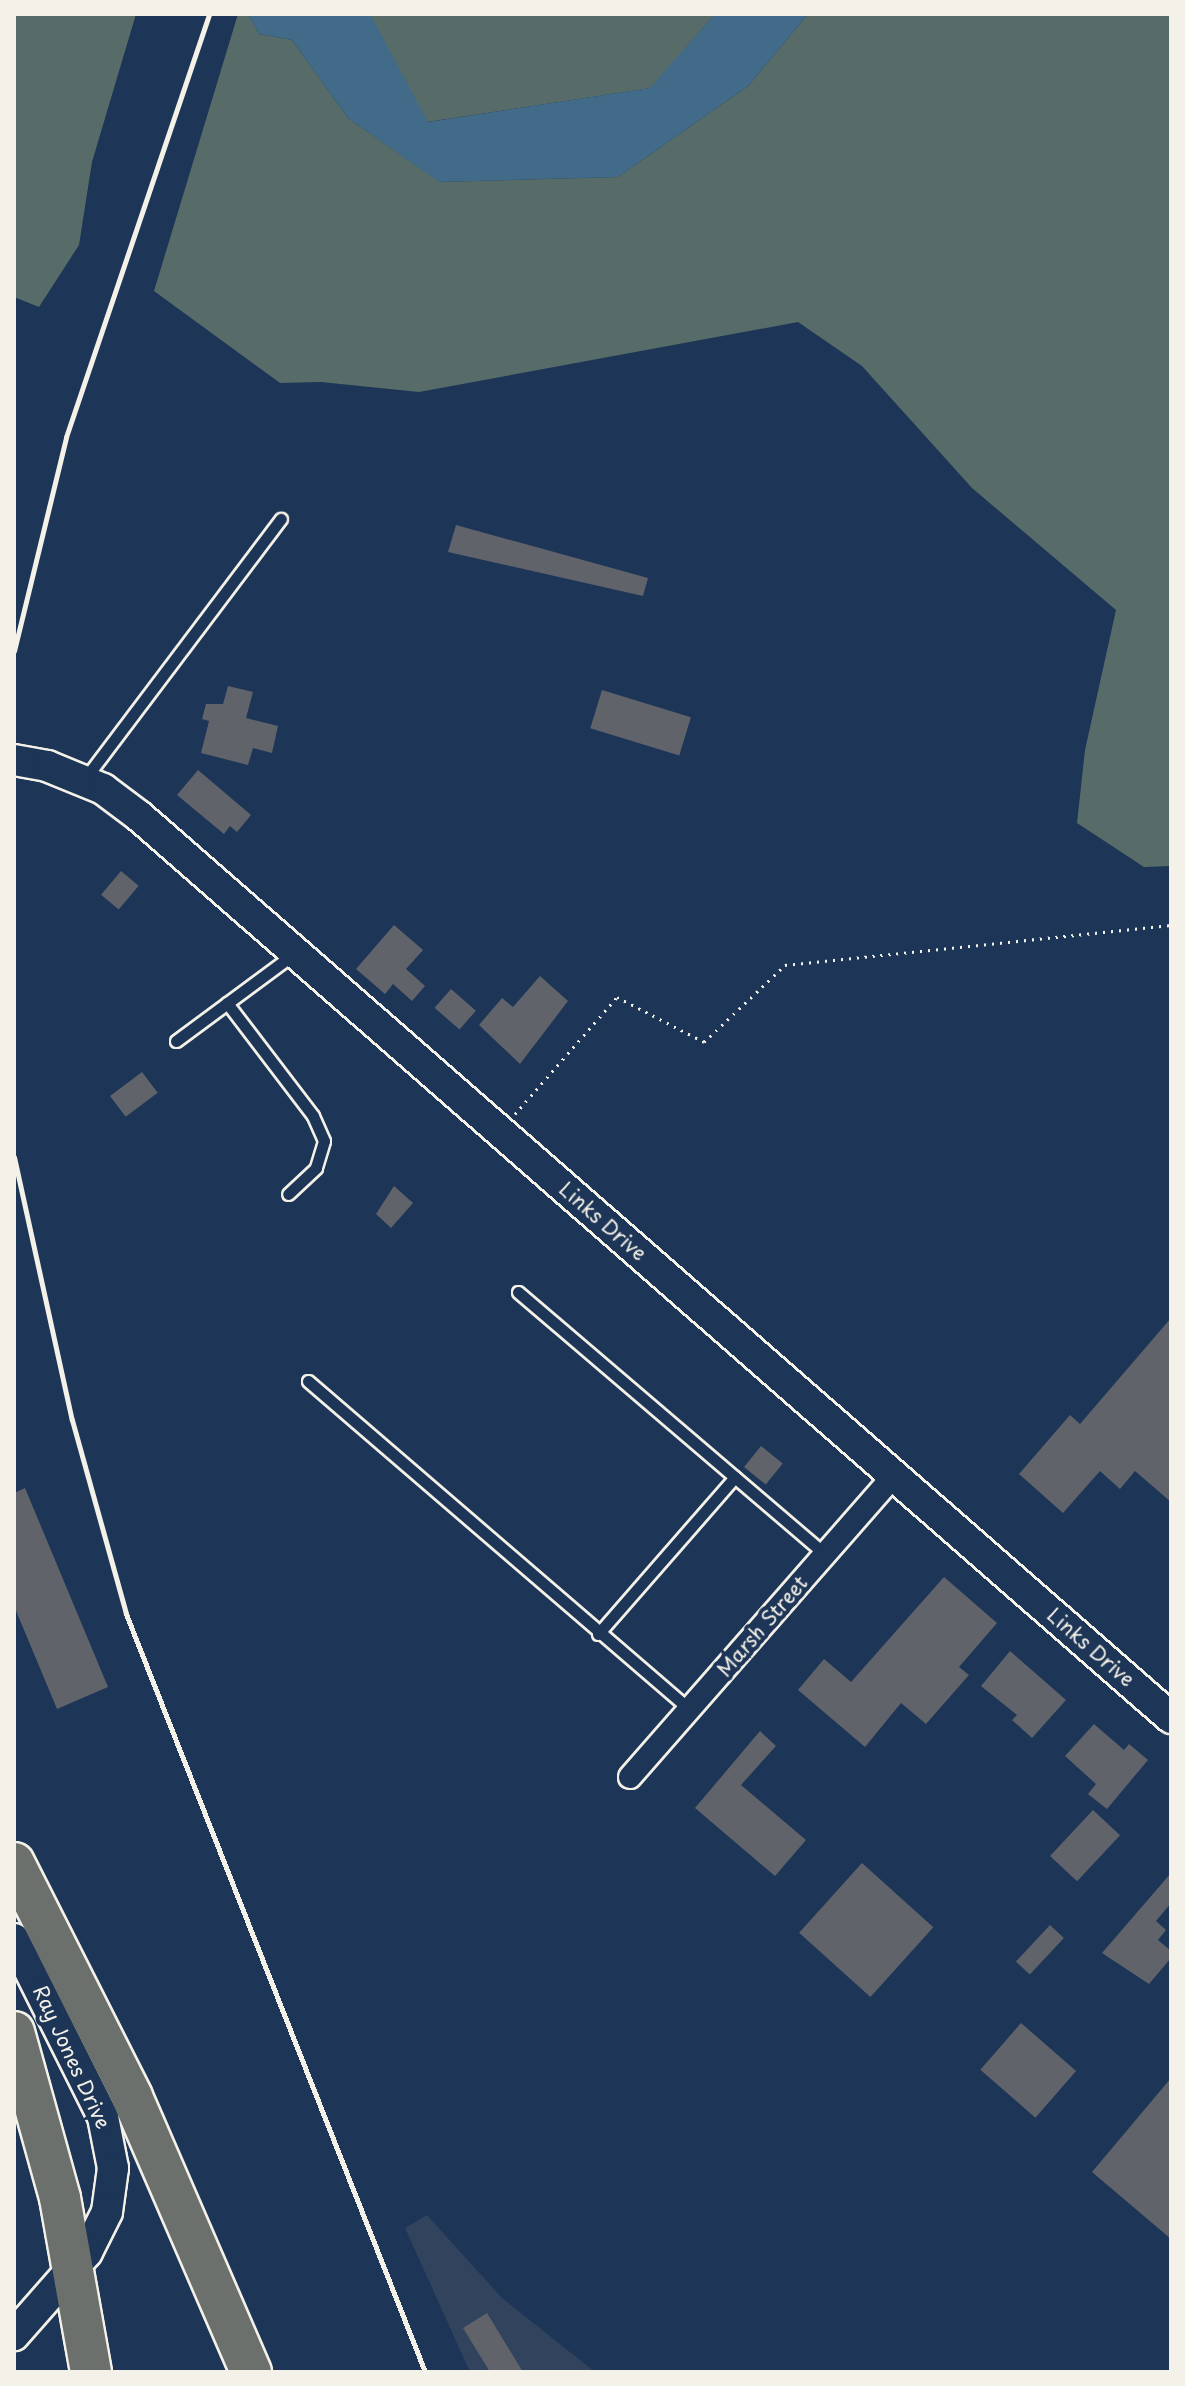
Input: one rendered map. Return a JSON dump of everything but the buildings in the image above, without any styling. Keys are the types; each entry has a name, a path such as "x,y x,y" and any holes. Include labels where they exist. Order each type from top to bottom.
{"highway":[{"path":"14,1863 132,2097 251,2372"},
{"path":"14,2032 75,2267 91,2372"}],"street":[{"name":"Links Drive","path":"14,760 84,781 131,809 1171,1718"},
{"name":"Marsh Street","path":"630,1777 894,1475"},
{"name":"Ray Jones Drive","path":"14,1939 109,2135 113,2168 107,2212 75,2267 14,2335"}],"lane":[{"path":"84,781 281,519"},
{"path":"176,1041 296,952"},
{"path":"227,1003 313,1116 324,1141 316,1168 288,1194"},
{"path":"518,1292 825,1554"},
{"path":"308,1381 598,1634 689,1709"},
{"path":"598,1634 735,1477"}],"path":[{"path":"500,1131 617,997 704,1042 785,965 1171,925"}],"shaded area":[{"path":"248,14 370,14 428,122 650,88 715,14 808,14 748,86 618,177 439,182 348,118 292,40 259,34"},
{"path":"427,2215 502,2298 595,2372 470,2372 405,2228"}],"green space":[{"path":"14,14 136,14 92,162 79,245 39,307 14,297"},
{"path":"238,14 248,14 259,34 292,40 348,118 440,182 618,177 748,86 808,14 1171,14 1171,866 1144,867 1077,823 1085,750 1116,610 972,488 862,366 798,322 419,392 321,382 280,383 154,291"},
{"path":"715,14 651,88 427,122 370,15"}],"railway":[{"path":"14,651 66,437 209,14"},
{"path":"14,1157 72,1420 126,1614 425,2372"}]}
